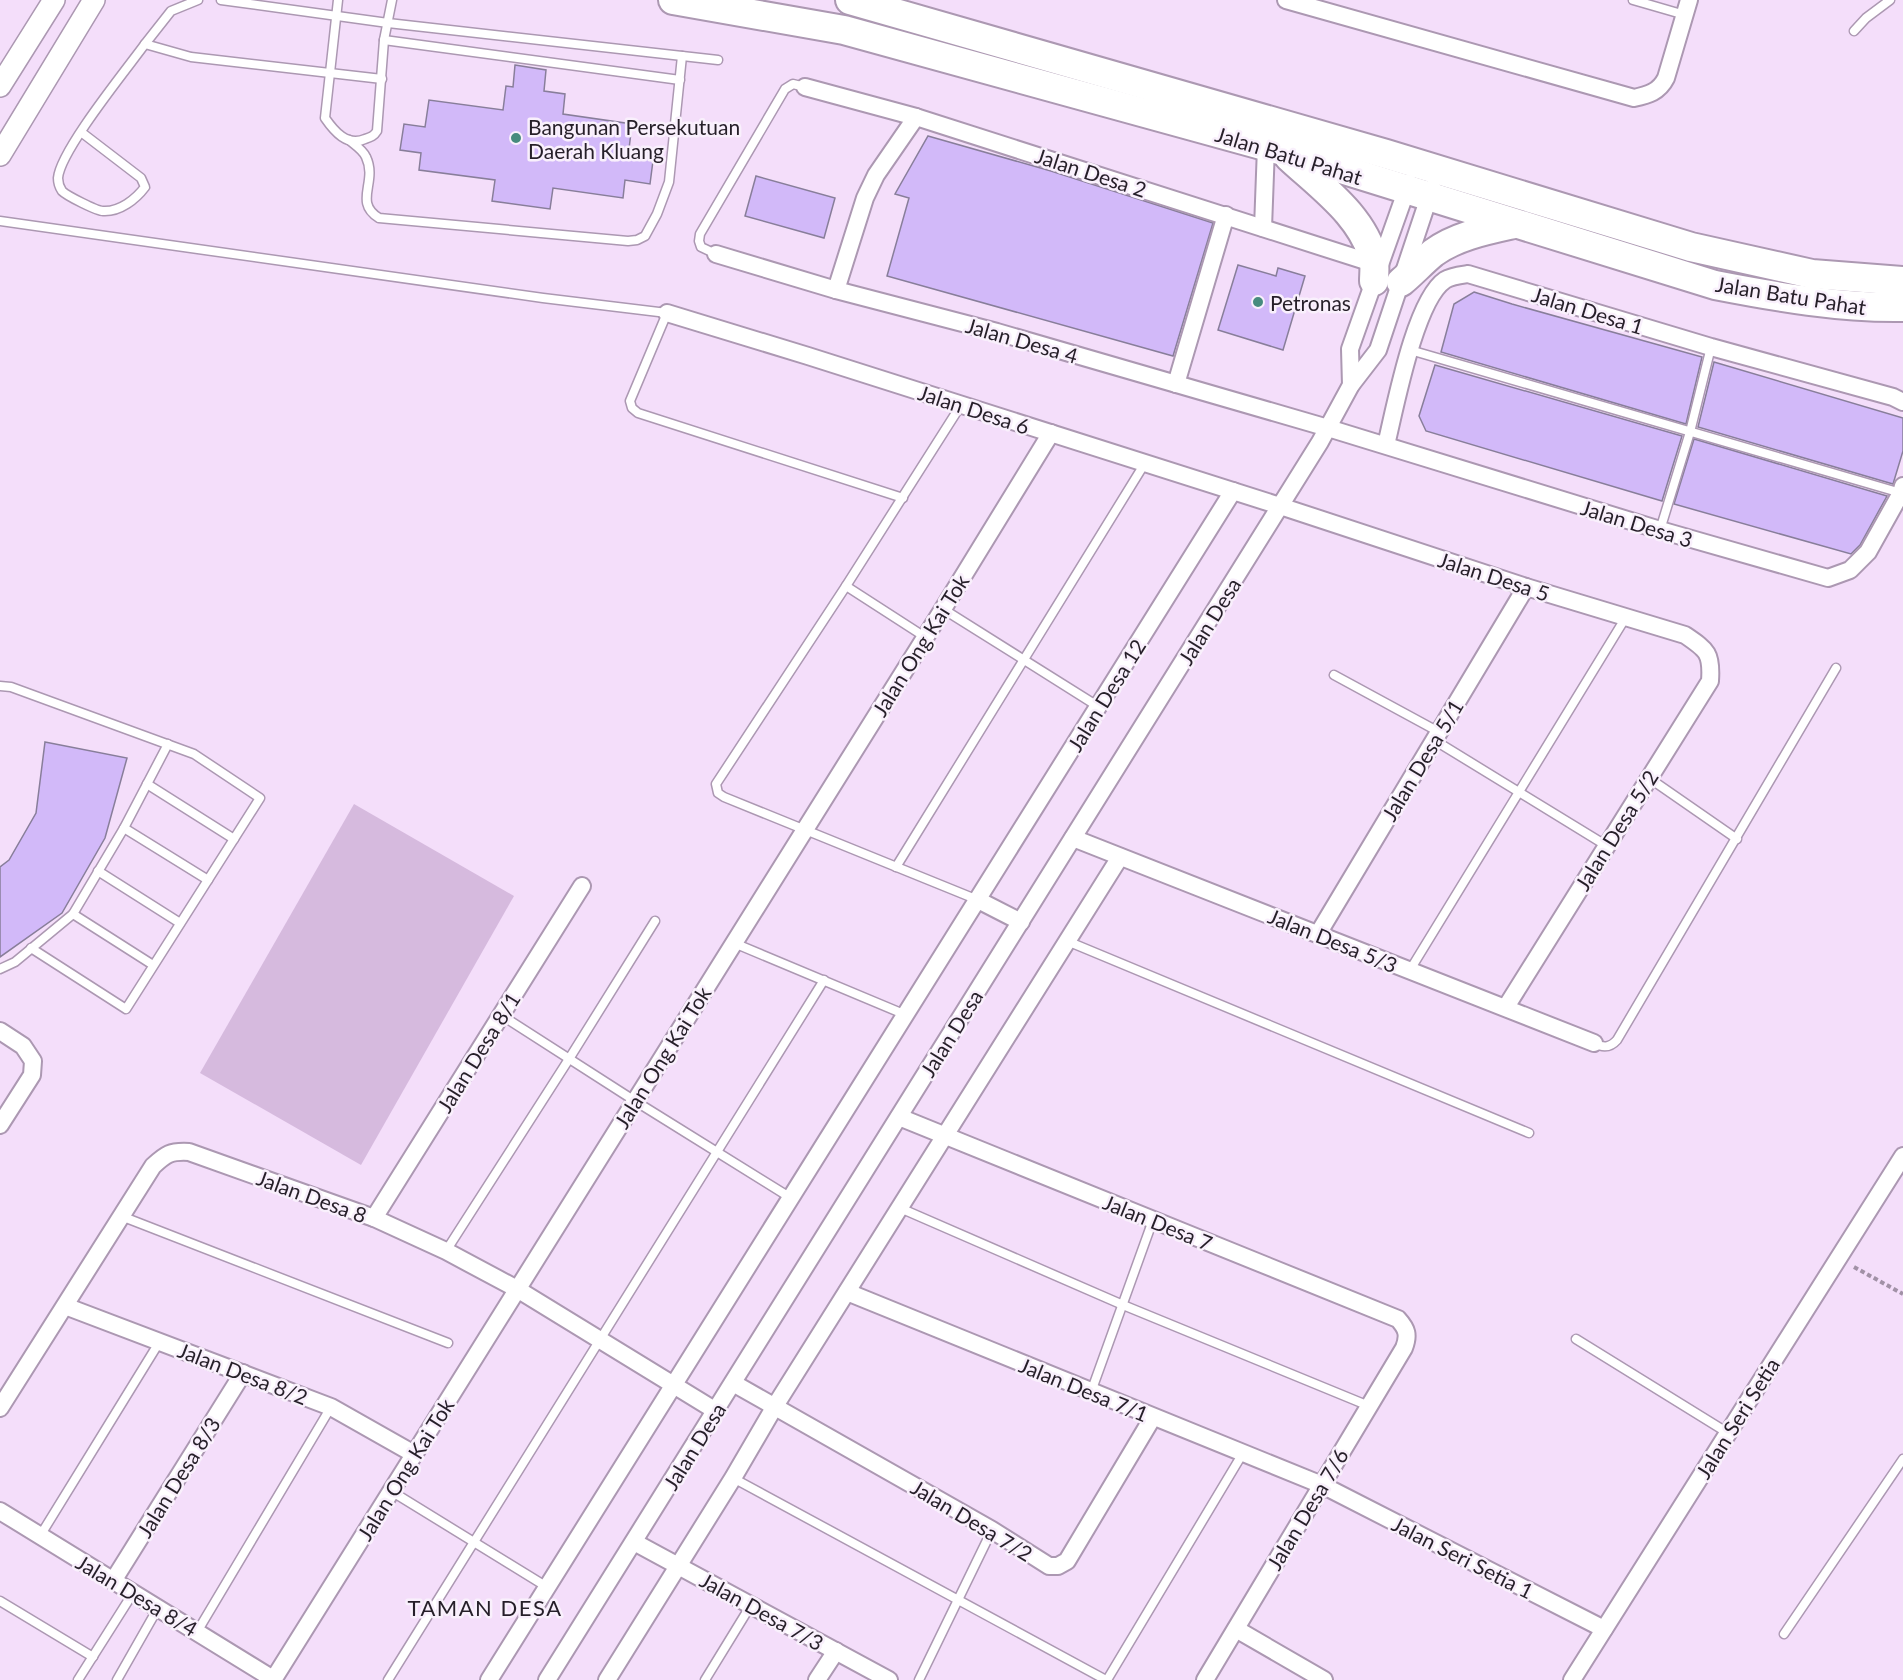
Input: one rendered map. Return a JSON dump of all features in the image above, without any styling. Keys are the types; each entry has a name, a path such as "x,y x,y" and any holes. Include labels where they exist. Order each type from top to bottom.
{"highway":[{"name":"Jalan Batu Pahat","path":"673,0 844,30 1275,149 1715,285 1788,298 1874,308 1903,307"},
{"name":"Jalan Batu Pahat","path":"850,0 1427,166 1691,247 1812,274 1903,282"},
{"path":"1275,149 1346,210 1359,228 1383,276 1451,243 1477,233 1516,223"}],"street":[{"path":"0,155 94,0"},
{"path":"1286,0 1634,98 1650,94 1662,86 1687,8"},
{"path":"0,86 51,5 78,26"},
{"name":"Jalan Desa 2","path":"805,87 916,117 1226,215 1383,276"},
{"path":"836,290 865,198 876,175 916,117"},
{"path":"1263,228 1275,149"},
{"name":"Jalan Desa","path":"1351,385 1350,349 1418,194 1427,166"},
{"name":"Jalan Desa","path":"547,1680 1292,488 1351,385 1378,351 1383,276 1418,194 1427,166"},
{"path":"1176,384 1226,215"},
{"name":"Jalan Desa 4","path":"716,254 836,290 997,332 1176,384 1324,435"},
{"name":"Jalan Desa 1","path":"1386,446 1410,350 1429,298 1446,279 1468,273 1711,347 1893,397 1903,402"},
{"name":"Jalan Desa 6","path":"667,313 1280,506"},
{"name":"Jalan Ong Kai Tok","path":"273,1679 1051,433"},
{"name":"Jalan Desa 3","path":"1324,435 1386,446 1660,530 1828,578 1850,570 1868,552 1902,490"},
{"name":"Jalan Desa 12","path":"978,900 1233,491"},
{"name":"Jalan Desa 5","path":"1280,506 1526,587 1685,635 1706,650"},
{"name":"Jalan Desa 5/1","path":"1318,934 1526,587"},
{"name":"Jalan Desa 5/2","path":"1506,1007 1710,681 1712,662 1706,650"},
{"name":"Jalan Desa 5/3","path":"1073,838 1594,1043"},
{"path":"607,1680 733,1478 775,1406 1120,856"},
{"name":"Jalan Desa 8/1","path":"374,1218 582,886"},
{"path":"489,1680 978,900 1021,922"},
{"path":"0,1032 23,1046 33,1061 32,1075 0,1125"},
{"name":"Jalan Desa 7","path":"899,1117 1398,1320 1406,1328 1408,1338"},
{"name":"Jalan Desa 8","path":"0,1408 153,1166 174,1151 189,1152 374,1218 446,1251 517,1289 716,1411"},
{"name":"Jalan Seri Setia","path":"1572,1680 1903,1156"},
{"name":"Jalan Desa 7/1","path":"847,1293 1322,1485"},
{"name":"Jalan Desa 8/2","path":"65,1306 331,1407 414,1454"},
{"name":"Jalan Desa 7/6","path":"1205,1680 1408,1338"},
{"name":"Jalan Desa 8/3","path":"113,1581 243,1373"},
{"name":"Jalan Desa 7/2","path":"733,1383 992,1530 1049,1566 1058,1566 1067,1561 1153,1417"},
{"name":"Jalan Seri Setia 1","path":"1322,1485 1604,1629"},
{"name":"Jalan Desa 8/4","path":"0,1511 273,1679"},
{"name":"Jalan Desa 7/3","path":"634,1542 889,1680"},
{"path":"1236,1629 1324,1680"},
{"path":"817,1680 836,1651"}],"lane":[{"path":"81,132 141,178 145,187 138,197 119,208 101,212 63,191 58,181 61,167 81,132 171,11 198,0"},
{"path":"221,0 388,22 718,60"},
{"path":"338,0 325,118 333,130 350,140 367,158 370,180 366,207 379,218 628,241 645,236 657,214 669,182 682,56"},
{"path":"350,140 359,142 374,135 377,130 384,40 392,0"},
{"path":"1633,0 1687,8"},
{"path":"1854,31 1866,18 1890,0"},
{"path":"384,40 680,80"},
{"path":"145,44 192,57 382,79"},
{"path":"716,254 701,247 700,234 785,89 793,84 805,87"},
{"path":"0,221 543,298 667,313 630,401 632,408 638,413 903,498"},
{"path":"1660,530 1690,432 1711,347"},
{"path":"1410,350 1690,432 1902,490"},
{"path":"961,405 716,784 718,793 724,797 978,900"},
{"path":"896,867 1145,463"},
{"path":"846,586 925,637"},
{"path":"943,609 1099,707"},
{"path":"1410,970 1626,616"},
{"path":"1594,1043 1604,1047 1614,1044 1617,1040 1836,668"},
{"path":"1334,675 1437,736 1519,792 1607,846"},
{"path":"0,686 11,687 194,754 260,798 126,1009 31,948"},
{"path":"0,969 15,962 73,914 124,828 168,744"},
{"path":"1649,778 1737,839"},
{"path":"147,784 234,838"},
{"path":"124,828 208,880"},
{"path":"98,871 180,923"},
{"path":"73,914 153,965"},
{"path":"446,1251 655,921"},
{"path":"1067,941 1529,1133"},
{"path":"734,943 906,1015"},
{"path":"388,1680 824,980"},
{"path":"501,1015 791,1198"},
{"path":"900,1208 1123,1305 1369,1406"},
{"path":"120,1216 448,1343"},
{"path":"1091,1392 1153,1220"},
{"path":"1576,1339 1728,1432"},
{"path":"40,1536 160,1341"},
{"path":"197,1632 331,1407"},
{"path":"733,1478 1106,1680 1243,1453"},
{"path":"1784,1634 1903,1458"},
{"path":"391,1491 547,1587"},
{"path":"919,1680 992,1530"},
{"path":"78,1680 133,1593"},
{"path":"0,1601 93,1657"},
{"path":"705,1680 751,1605"},
{"path":"117,1680 158,1608"}],"path":[{"path":"1838,1258 1903,1294"}],"shaded area":[{"path":"354,804 514,896 361,1165 200,1073"}],"building":[{"name":"Bangunan Persekutuan Daerah Kluang","path":"515,65 546,70 544,91 565,94 563,114 632,124 629,149 654,153 650,184 625,180 623,198 553,188 550,209 492,201 495,180 419,170 421,153 400,150 404,124 425,127 429,100 503,110 506,86 513,87"},
{"path":"928,136 1051,171 1213,223 1173,356 887,276 909,198 895,194"},
{"path":"756,176 835,198 824,238 745,216"},
{"path":"1238,265 1276,276 1278,268 1305,276 1283,350 1218,330"},
{"path":"1474,292 1702,357 1686,424 1441,352 1454,304"},
{"path":"1714,362 1903,418 1903,451 1893,484 1698,427"},
{"path":"1435,365 1682,436 1662,501 1426,431 1419,416"},
{"path":"1694,439 1887,496 1860,545 1851,554 1674,504"},
{"path":"45,742 127,758 105,838 62,913 0,957 0,867 9,860 36,813"}],"place":[{"name":"Bangunan Persekutuan Daerah Kluang","path":"516,138"},
{"name":"Petronas","path":"1258,302"}],"district":[{"name":"TAMAN DESA","path":"485,1607"}]}
